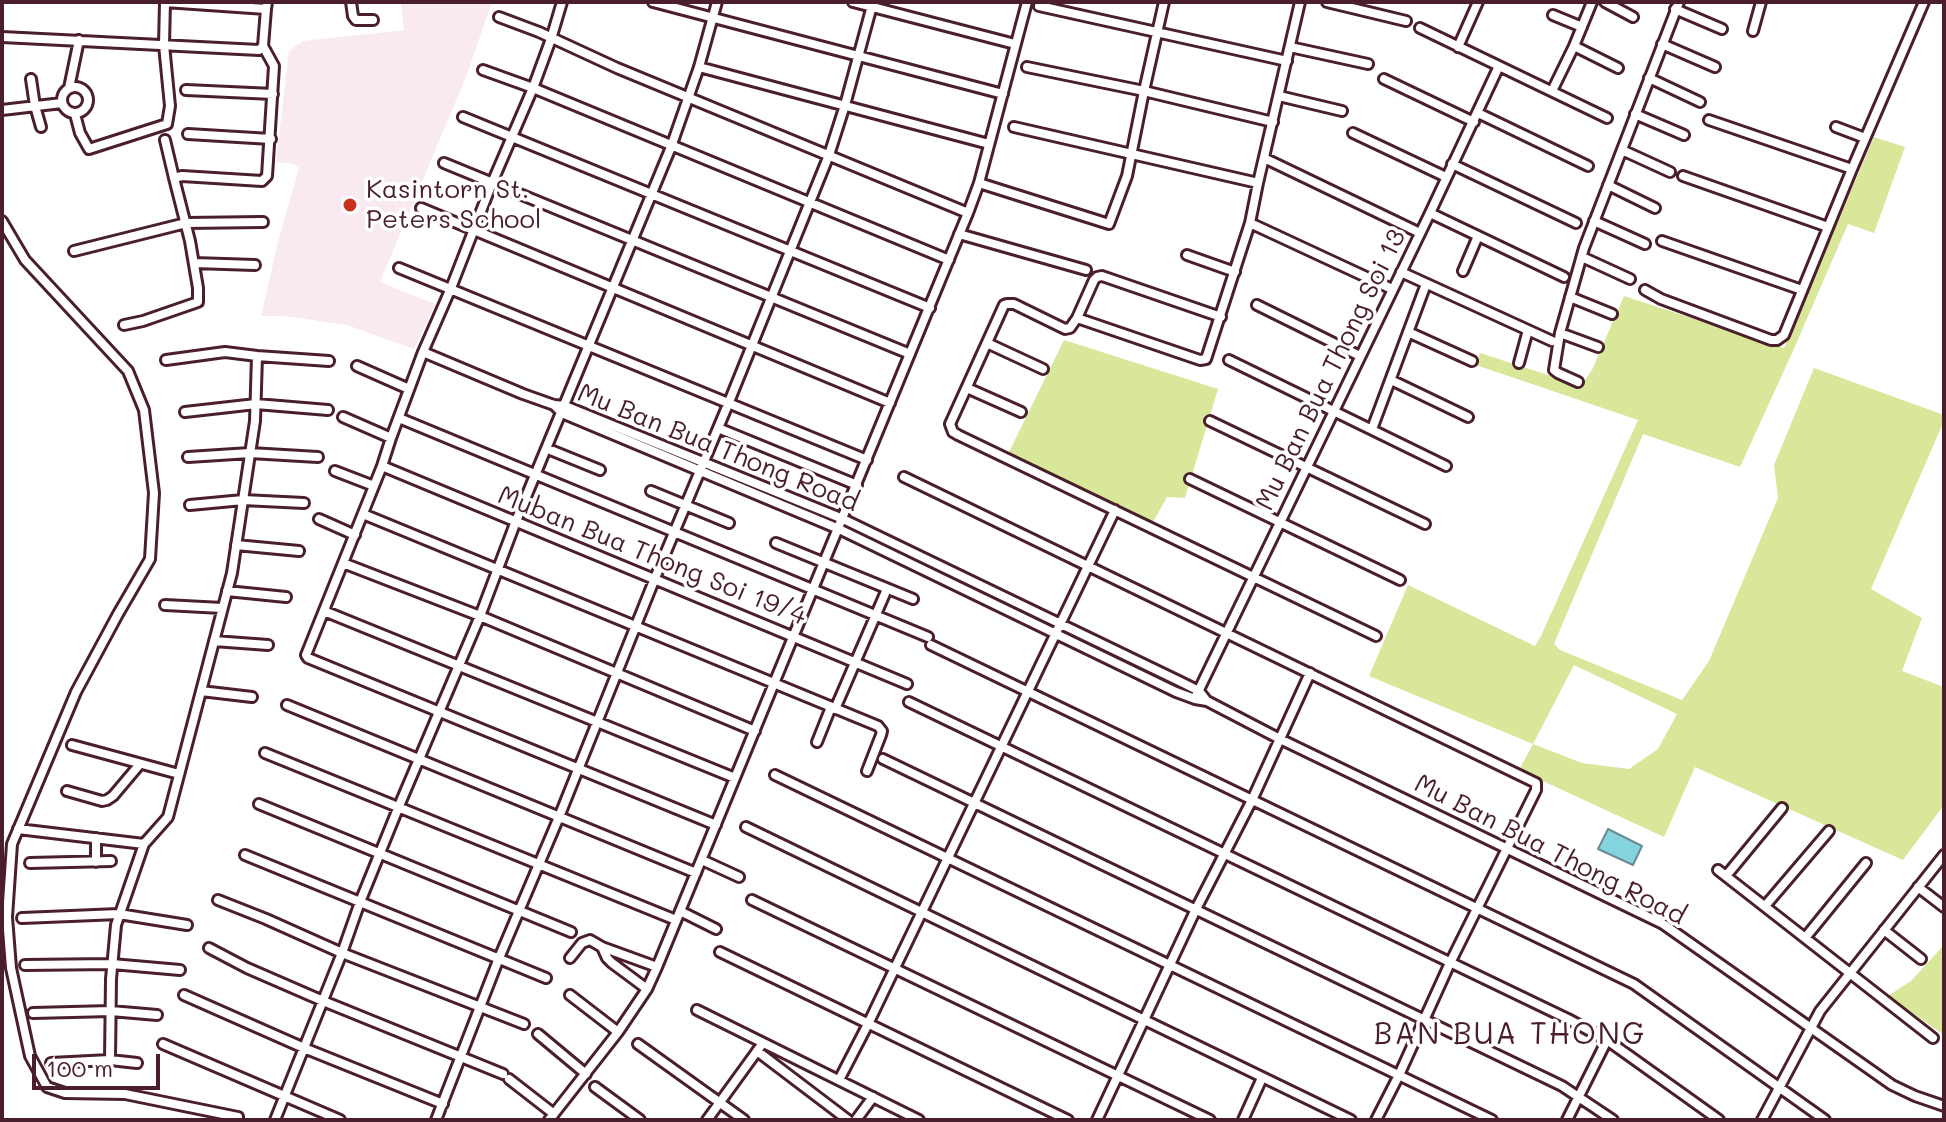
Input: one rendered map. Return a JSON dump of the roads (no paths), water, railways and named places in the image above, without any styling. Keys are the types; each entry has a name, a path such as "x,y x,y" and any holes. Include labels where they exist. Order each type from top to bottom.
{"street":[{"path":"75,114 80,133 89,149 167,124 170,106 164,45 165,2 266,6 263,46 274,66 267,176 262,181 174,178"},
{"path":"351,2 356,20 373,20"},
{"path":"562,2 533,88 423,352 382,466 307,653 308,658 716,825"},
{"path":"653,2 1003,94"},
{"path":"275,1120 379,854 480,616 516,521 671,147 699,67 717,2"},
{"path":"853,2 873,4 1015,44"},
{"path":"209,948 323,1001 506,1076 551,1117 618,1032 647,989 657,967 968,213 979,183 1027,2"},
{"path":"979,183 1109,224 1121,195 1164,2"},
{"path":"1077,318 1200,360 1209,356 1250,223 1300,2"},
{"path":"1327,2 1406,21"},
{"path":"1458,47 1478,2"},
{"path":"1552,91 1592,2"},
{"path":"1605,2 1633,17"},
{"path":"1753,31 1761,2"},
{"path":"1645,290 1661,299 1771,340 1784,335 1924,2"},
{"path":"436,1120 499,958 829,155 873,4"},
{"path":"1039,6 1287,61"},
{"path":"1578,382 1554,370 1560,333 1594,221 1677,6 1722,29"},
{"path":"1553,15 1582,27"},
{"path":"499,17 968,213"},
{"path":"1420,28 1607,118"},
{"path":"2,37 259,50 263,46"},
{"path":"69,88 82,88 89,98 84,111 75,114 66,111 62,103 63,94 69,88 79,40"},
{"path":"1662,44 1715,67"},
{"path":"1574,46 1618,68"},
{"path":"1290,47 1368,64"},
{"name":"Mu Ban Bua Thong Soi 13","path":"1197,695 1499,66"},
{"path":"699,67 989,144"},
{"path":"1027,67 1273,122"},
{"path":"483,70 949,260"},
{"path":"1649,78 1700,102"},
{"path":"31,79 41,127"},
{"path":"1384,79 1588,166"},
{"path":"186,90 273,94"},
{"path":"1279,96 1342,111"},
{"path":"2,110 62,103"},
{"path":"1635,114 1684,135"},
{"path":"463,117 930,308"},
{"path":"1709,120 1852,169"},
{"path":"1014,127 1258,183"},
{"path":"1836,127 1865,138"},
{"path":"1353,133 1446,177"},
{"path":"188,134 271,139"},
{"path":"124,325 198,302 186,223 165,140"},
{"path":"1622,150 1670,172"},
{"path":"1264,158 1420,233"},
{"path":"444,163 910,354"},
{"path":"1452,164 1576,223"},
{"path":"1683,176 1828,227"},
{"path":"1608,185 1655,208"},
{"path":"421,208 890,403"},
{"path":"1430,213 1564,277"},
{"path":"2,221 25,260 128,371 144,410 154,493 150,559 76,692 12,844 7,917 11,968 30,1056 47,1087 65,1093 125,1094 238,1117 238,1120"},
{"path":"1594,221 1645,244"},
{"path":"74,251 186,223 263,222"},
{"path":"1250,223 1392,289"},
{"path":"959,234 1086,270"},
{"path":"1463,271 1478,236"},
{"path":"1662,241 1802,290"},
{"path":"1187,255 1235,272"},
{"path":"1582,257 1630,279"},
{"path":"194,263 255,265"},
{"path":"399,268 867,460"},
{"path":"1401,272 1552,341"},
{"path":"1221,317 1102,276 1094,280 1070,328 1065,329 1014,304 1004,305 950,424 953,432 1376,636"},
{"path":"1372,429 1426,284"},
{"path":"1570,297 1612,314"},
{"path":"1257,305 1360,356"},
{"path":"1519,363 1528,330"},
{"path":"1408,332 1472,361"},
{"path":"1560,333 1598,347"},
{"path":"987,343 1043,369"},
{"path":"166,360 225,352 329,361"},
{"name":"Mu Ban Bua Thong Road","path":"423,352 701,466 843,519 1060,624 1280,739 1663,924 1892,1085 1944,1106"},
{"path":"110,1060 116,925 144,844 168,817 227,591 250,453 256,404 257,356"},
{"path":"1229,360 1446,466"},
{"path":"357,366 409,389"},
{"path":"1391,380 1468,417"},
{"path":"967,388 1021,412"},
{"path":"185,412 256,404 328,410"},
{"path":"343,417 391,438"},
{"path":"399,418 875,615 1634,984 1825,1120"},
{"path":"1210,421 1425,524"},
{"path":"718,428 857,485"},
{"path":"548,449 600,470"},
{"path":"188,457 250,453 318,457"},
{"name":"Muban Bua Thong Soi 19/4","path":"382,466 907,684"},
{"name":"Mu Ban Bua Thong Road","path":"701,466 839,529 1160,685 1197,695"},
{"path":"335,471 374,486"},
{"path":"904,477 1536,783 1536,790 1376,1120"},
{"path":"1190,479 1400,580"},
{"path":"651,491 729,523"},
{"path":"190,505 243,500 304,503"},
{"path":"839,1080 1115,510"},
{"path":"363,514 881,728 867,771"},
{"path":"319,519 355,535"},
{"path":"776,543 913,599"},
{"path":"236,545 299,551"},
{"path":"343,563 480,616 755,731"},
{"path":"817,742 856,663 887,589"},
{"path":"227,591 286,597"},
{"path":"165,605 222,608"},
{"path":"324,611 735,778"},
{"path":"214,641 268,645"},
{"path":"1097,1120 1310,673"},
{"path":"201,691 252,697"},
{"path":"909,702 1607,1040 1719,1120"},
{"path":"287,705 696,873"},
{"path":"72,745 179,774"},
{"path":"265,753 539,864 716,929"},
{"path":"883,759 1424,1018 1578,1095 1613,1120"},
{"path":"67,791 107,800 140,764"},
{"path":"775,775 1492,1120"},
{"path":"259,804 571,932"},
{"path":"1782,808 1722,873 1933,1038"},
{"path":"746,827 1351,1120"},
{"path":"18,829 144,844"},
{"path":"1765,906 1829,831"},
{"path":"96,838 96,862"},
{"path":"245,855 546,978"},
{"path":"1762,1120 1820,1011 1944,855"},
{"path":"702,860 739,877"},
{"path":"30,863 111,861"},
{"path":"1805,938 1866,863"},
{"path":"1918,887 1944,907"},
{"path":"218,900 342,953 524,1024"},
{"path":"752,900 1210,1120"},
{"path":"22,918 119,914 187,925"},
{"path":"1884,930 1921,959"},
{"path":"570,958 586,940 590,940 657,967"},
{"path":"602,947 612,963 647,989"},
{"path":"720,952 1068,1120"},
{"path":"25,965 112,964 180,970"},
{"path":"184,995 443,1104"},
{"path":"570,995 618,1032"},
{"path":"697,1010 760,1048 848,1120"},
{"path":"33,1013 111,1011 157,1015"},
{"path":"538,1034 586,1074"},
{"path":"1567,1120 1607,1040"},
{"path":"163,1044 340,1120"},
{"path":"638,1044 744,1120"},
{"path":"760,1048 839,1080 919,1120"},
{"path":"707,1120 760,1048"},
{"path":"51,1063 110,1060 137,1063"},
{"path":"1243,1120 1262,1078"},
{"path":"595,1087 640,1120"},
{"path":"856,1120 873,1097"}],"water":[{"path":"1608,829 1642,846 1633,865 1598,849"}],"place":[{"name":"Kasintorn St. Peters School","path":"350,205"}],"district":[{"name":"BAN BUA THONG","path":"1510,1035"}]}
